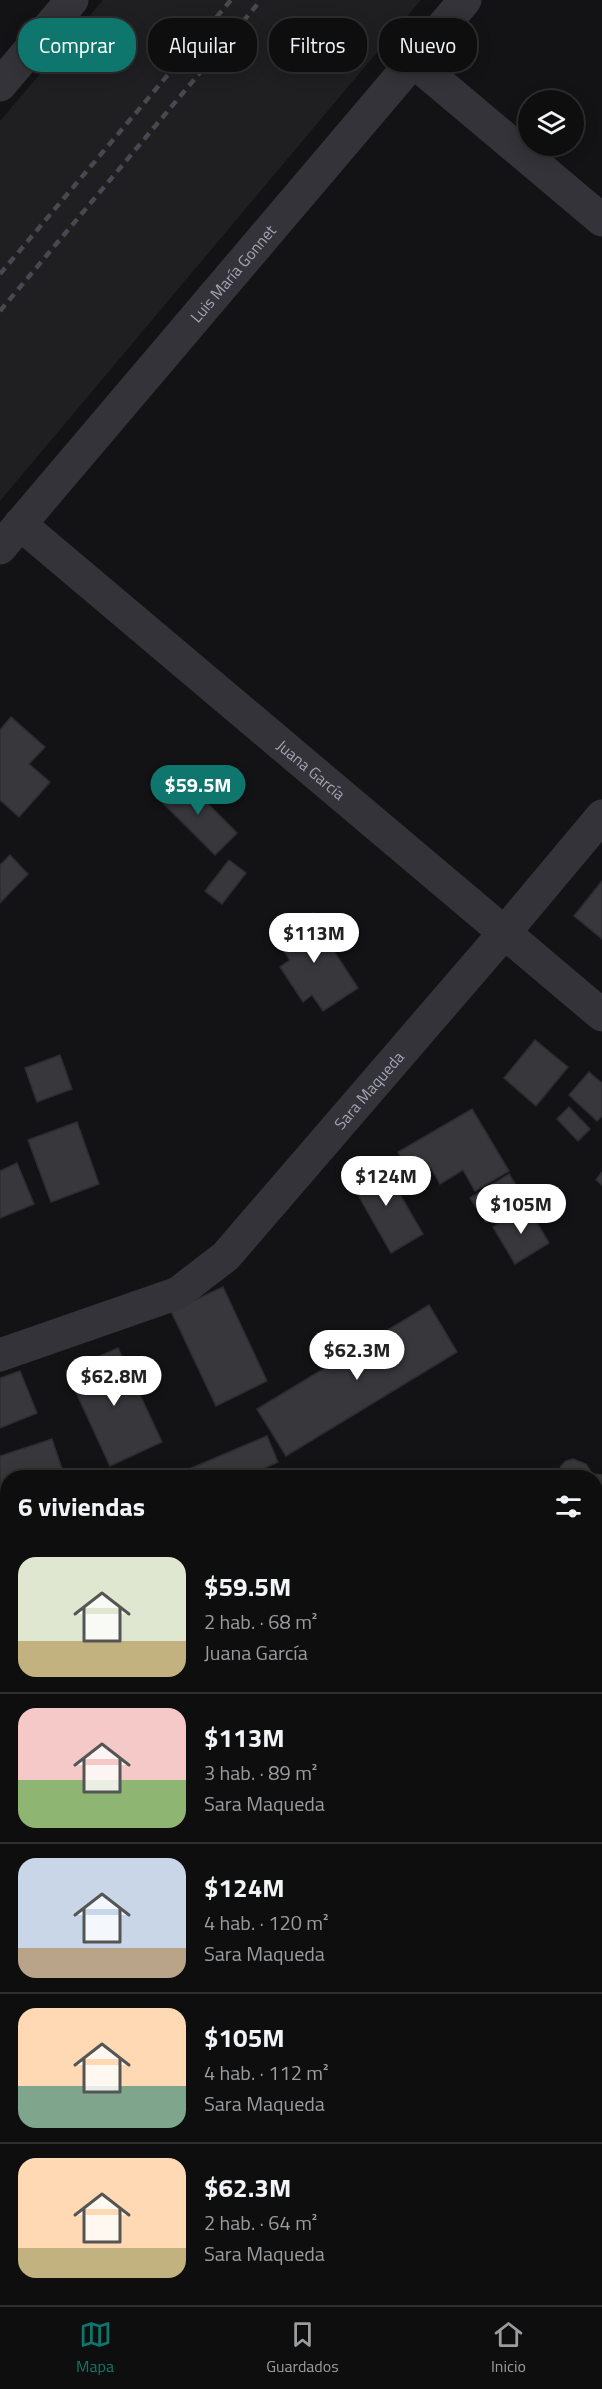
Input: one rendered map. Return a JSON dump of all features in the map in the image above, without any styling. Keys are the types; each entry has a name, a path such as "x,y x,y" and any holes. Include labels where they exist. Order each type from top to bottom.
{"street":[{"path":"0,85 72,0"},
{"name":"Luis María Gonnet","path":"450,18 465,0"},
{"name":"Luis María Gonnet","path":"10,536 404,72"},
{"path":"426,72 602,220"},
{"name":"Juana García","path":"10,536 505,933 602,1015"},
{"name":"Sara Maqueda","path":"0,1355 178,1293 226,1256 505,933 602,816"}],"shaded area":[{"path":"103,0 421,0 406,18 379,18 379,50 367,64 367,18 269,18 269,72 360,72 0,501 0,121 42,72 136,72 136,18 88,18"}],"building":[{"path":"11,717 45,747 29,764 50,782 19,817 0,800 0,730"},
{"path":"182,778 237,833 215,855 160,800"},
{"path":"10,855 28,874 0,903 0,865"},
{"path":"229,860 246,873 222,904 205,891"},
{"path":"602,881 602,939 574,916"},
{"path":"313,913 332,944 330,945 358,988 323,1011 312,995 303,1002 280,967 290,960 275,937"},
{"path":"535,1040 568,1067 536,1106 504,1078"},
{"path":"60,1055 72,1089 37,1102 25,1068"},
{"path":"589,1072 602,1083 602,1116 597,1121 569,1095"},
{"path":"569,1107 590,1129 578,1141 557,1119"},
{"path":"472,1109 509,1171 475,1191 463,1170 440,1184 428,1163 410,1173 398,1152"},
{"path":"77,1122 99,1184 51,1202 28,1140"},
{"path":"380,1160 423,1234 391,1253 349,1179"},
{"path":"17,1163 34,1204 0,1218 0,1171"},
{"path":"602,1172 602,1185 596,1180"},
{"path":"509,1174 524,1198 486,1222 470,1198"},
{"path":"527,1206 549,1243 515,1264 493,1227"},
{"path":"223,1287 267,1381 216,1406 171,1311"},
{"path":"429,1305 457,1352 286,1456 257,1409"},
{"path":"118,1348 162,1442 110,1466 66,1371"},
{"path":"20,1371 37,1413 0,1428 0,1378"},
{"path":"267,1436 278,1462 260,1470 187,1470"},
{"path":"52,1439 62,1470 0,1470 0,1456"},
{"path":"573,1459 586,1464 590,1470 560,1470 566,1461"}],"railway":[{"path":"0,274 231,0"},
{"path":"0,311 261,0"}]}
